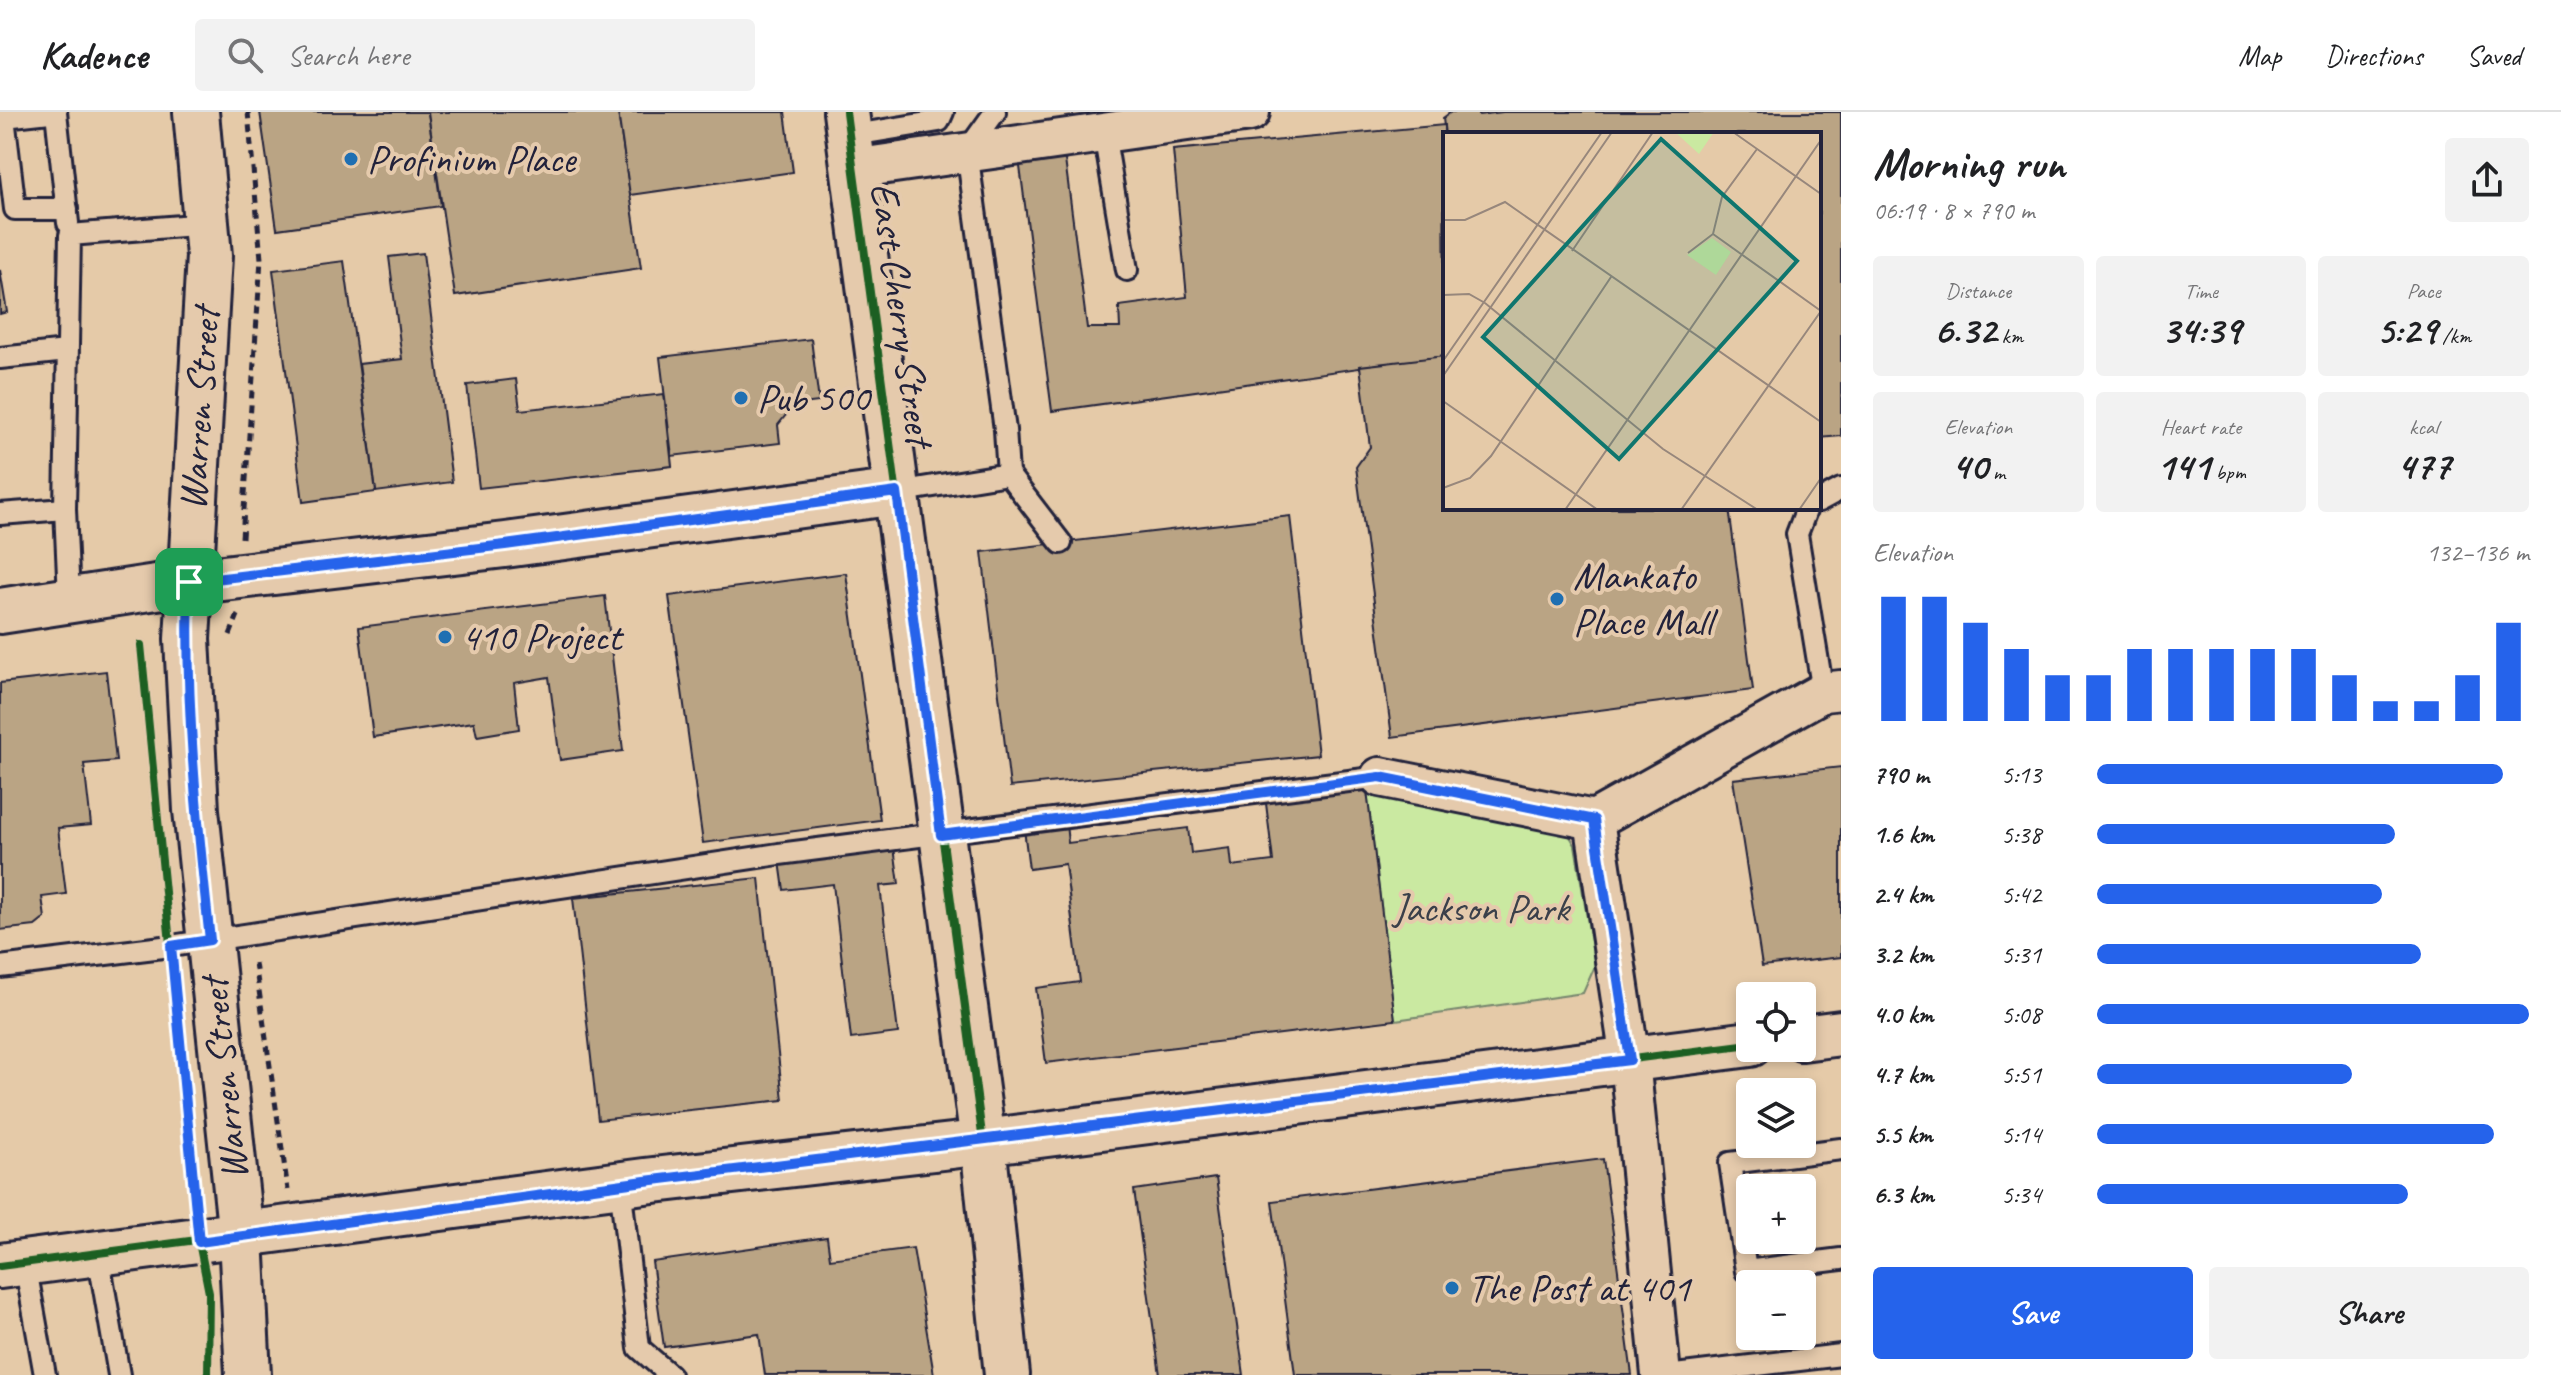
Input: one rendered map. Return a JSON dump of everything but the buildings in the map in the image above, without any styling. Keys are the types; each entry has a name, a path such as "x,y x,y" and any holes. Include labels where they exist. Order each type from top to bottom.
{"street":[{"name":"Warren Street","path":"196,112 209,256 187,639 196,810 230,936 248,1375"},
{"path":"849,139 967,151 1250,112"},
{"name":"East Cherry Street","path":"849,139 983,1142 1007,1375"},
{"path":"0,611 189,582 505,545 897,492"},
{"path":"1380,777 1594,820 1832,691"},
{"path":"1594,820 1630,1060 1661,1375"},
{"path":"1816,1036 1841,1033"},
{"path":"12,1265 241,1237 620,1184 983,1142 1736,1046"}],"lane":[{"path":"50,112 4,117 15,209 67,209"},
{"path":"56,112 70,235 65,509 69,598"},
{"path":"849,139 939,121 943,112"},
{"path":"995,112 967,151 1005,430 1008,474 1061,543"},
{"path":"1104,133 1127,270"},
{"path":"70,235 206,224"},
{"path":"0,358 67,351"},
{"path":"897,492 1008,474"},
{"path":"1821,500 1841,489"},
{"path":"0,514 65,509"},
{"path":"1806,510 1797,534 1832,691"},
{"path":"0,967 779,854 1380,777"},
{"path":"1841,1149 1730,1163 1746,1271 1841,1259"},
{"path":"620,1184 639,1348 670,1375"},
{"path":"98,1254 119,1375"},
{"path":"12,1265 45,1375"},
{"path":"1675,1375 1841,1355"}],"path":[{"path":"229,648 230,633 243,603 242,528 261,259 248,112"},
{"path":"230,936 292,1230"}],"green space":[{"name":"Jackson Park","path":"1366,783 1568,833 1575,845 1595,966 1583,993 1395,1020"}],"cycle path":[{"path":"846,112 983,1142"},
{"path":"141,645 199,1242 209,1293 208,1375"},
{"path":"0,1266 645,1181 952,1146 1736,1046"}],"place":[{"name":"Profinium Place","path":"351,159"},
{"name":"Pub 500","path":"741,398"},
{"name":"Mankato Place Mall","path":"1557,599"},
{"name":"410 Project","path":"445,637"},
{"name":"The Post at 401","path":"1452,1288"}],"route":[{"path":"897,492 941,835 1380,777 1594,820 1630,1060 952,1146 645,1181 199,1242 171,946 210,940 196,810 187,639 189,582 505,545 897,492"}]}
